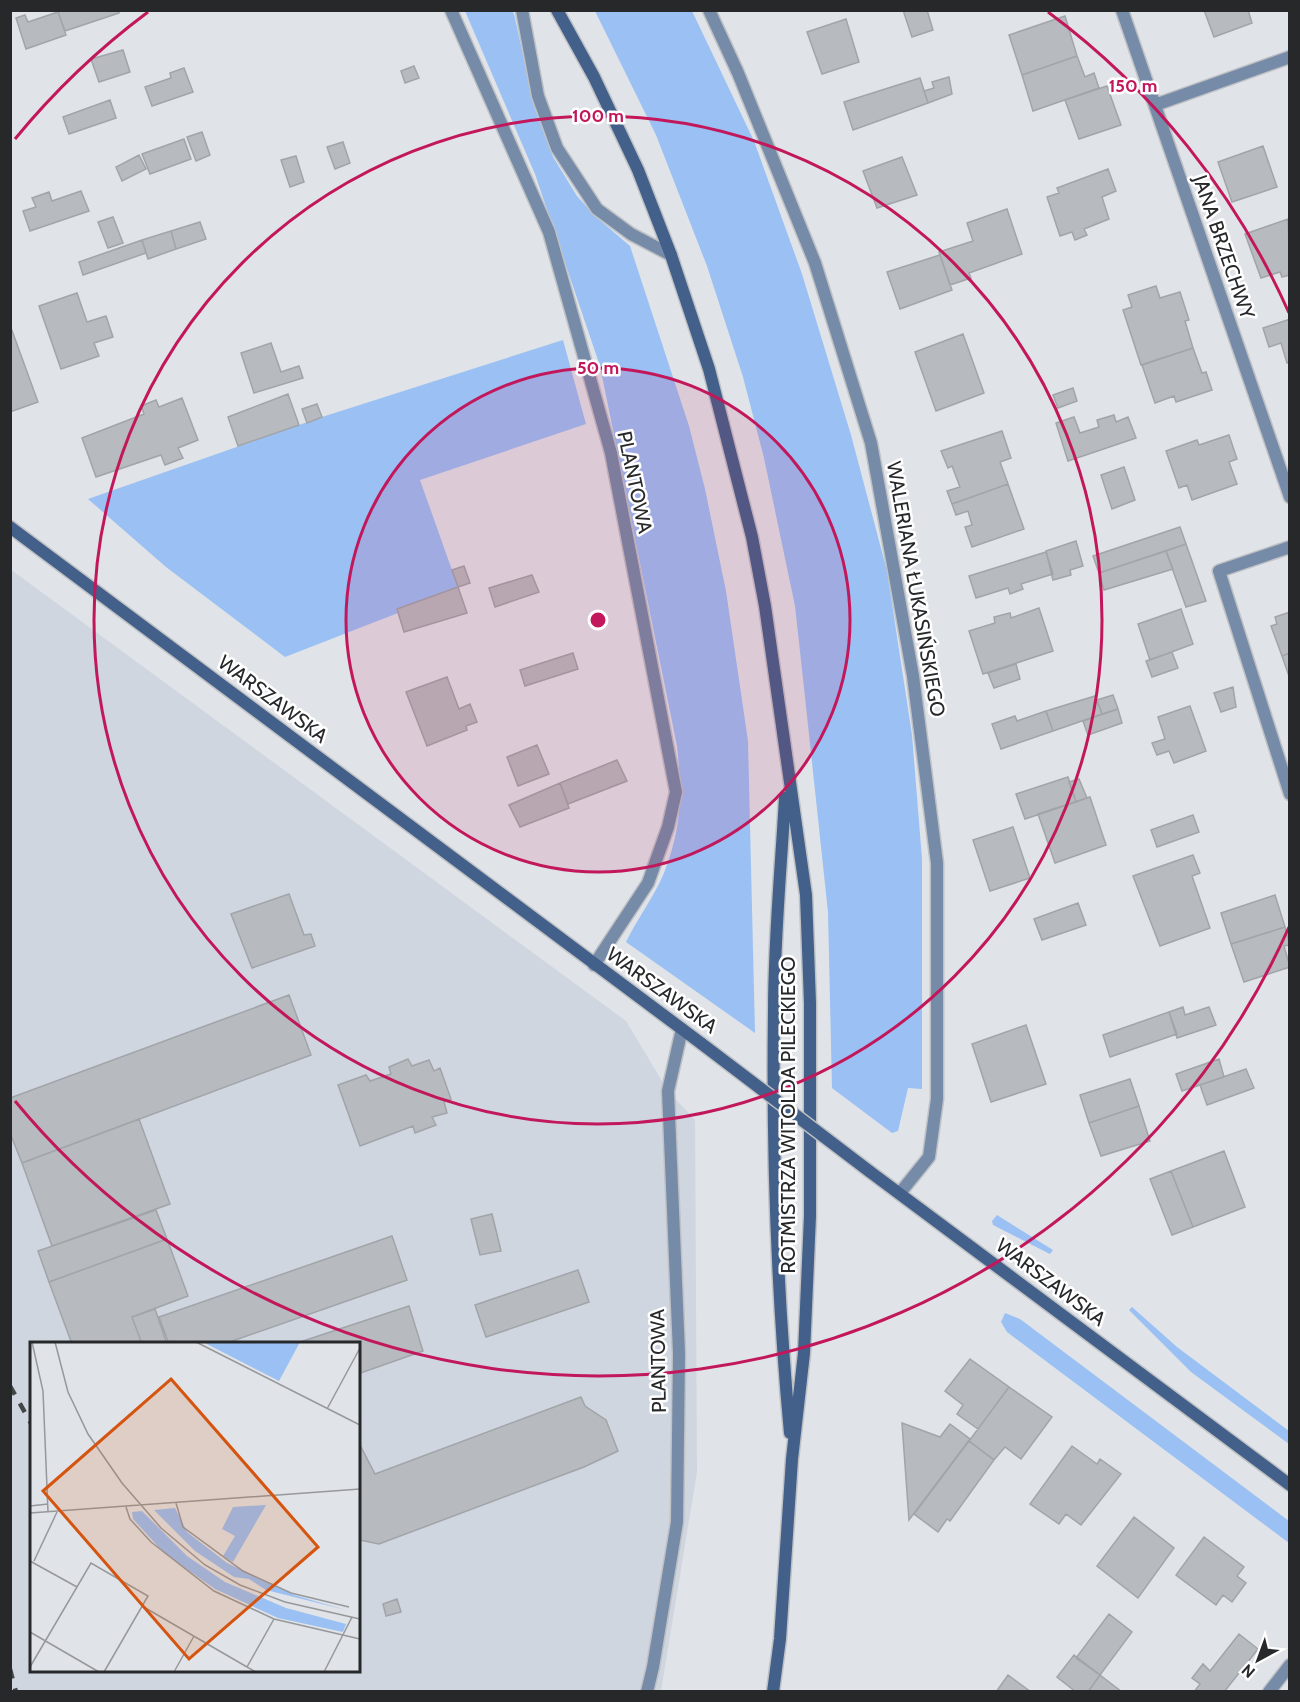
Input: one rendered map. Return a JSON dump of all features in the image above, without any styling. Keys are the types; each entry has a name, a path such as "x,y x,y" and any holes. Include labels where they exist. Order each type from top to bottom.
{"main road":[{"name":"ROTMISTRZA WITOLDA PILECKIEGO","path":"557,10 604,97 638,170 671,255 710,369 752,537 765,606 806,895 811,1109 810,1216 804,1353 792,1459 780,1639 772,1692"},
{"name":"WARSZAWSKA","path":"10,527 1290,1485"},
{"name":"ROTMISTRZA WITOLDA PILECKIEGO","path":"787,772 774,1010 776,1213 782,1350 792,1459"}],"street":[{"name":"PLANTOWA","path":"451,10 549,232 611,453 676,792 668,827 648,883 594,965"},
{"path":"522,10 538,96 557,148 597,209 631,234 671,255"},
{"name":"WALERIANA ŁUKASIŃSKIEGO","path":"709,10 738,74 815,263 871,443 913,676 937,863 937,1099 929,1156 900,1193"},
{"name":"JANA BRZECHWY","path":"1122,10 1290,497"},
{"path":"1155,105 1290,57"},
{"path":"1290,547 1219,571 1275,756 1290,794"},
{"name":"PLANTOWA","path":"647,1692 677,1522 679,1353 668,1091 682,1029"},
{"path":"1269,1692 1290,1665"}],"shaded area":[{"path":"465,11 512,11 514,14 535,109 553,157 577,196 595,216 630,246 689,426 705,489 726,591 748,741 755,1033 626,942 660,882 670,856 677,825 680,795 677,746 600,366 535,174"},
{"path":"595,11 692,11 754,141 802,274 851,435 887,571 912,735 922,859 922,1089 908,1088 898,1131 892,1133 832,1088 828,912 795,606 764,458 743,377 707,266 656,135"},
{"path":"563,340 586,424 420,480 458,587 397,609 398,613 285,657 166,567 88,499 322,417"},
{"path":"10,569 626,1021 668,1091 695,1120 697,1472 661,1691 11,1691"},
{"path":"997,1215 1053,1250 1050,1254 993,1225 992,1221"},
{"path":"1132,1307 1177,1347 1289,1431 1289,1444 1191,1372 1129,1310"},
{"path":"1005,1313 1020,1319 1289,1521 1289,1543 1007,1332 1001,1322"}],"building":[{"path":"63,10 118,10 119,13 65,31 58,12"},
{"path":"903,10 927,10 933,30 912,37"},
{"path":"1204,10 1248,10 1252,23 1214,37"},
{"path":"58,12 66,35 26,49 16,18 25,15 28,22"},
{"path":"1065,16 1077,56 1022,75 1009,35"},
{"path":"846,19 859,62 822,74 807,32"},
{"path":"123,50 130,72 99,82 91,59"},
{"path":"1077,56 1085,77 1094,73 1099,88 1033,111 1022,75"},
{"path":"414,66 419,78 405,83 401,71"},
{"path":"184,68 193,92 152,106 145,87 171,78 170,73"},
{"path":"949,77 952,94 928,103 924,91 934,88 932,82"},
{"path":"920,78 928,103 853,130 844,102"},
{"path":"1107,86 1121,125 1079,139 1065,100"},
{"path":"110,100 116,118 69,134 63,117"},
{"path":"202,132 210,155 196,161 187,137"},
{"path":"184,139 191,159 150,174 142,154"},
{"path":"343,142 350,163 335,169 327,147"},
{"path":"1263,146 1277,187 1232,202 1218,162"},
{"path":"139,155 146,169 122,181 116,167"},
{"path":"296,156 304,182 290,187 281,160"},
{"path":"902,157 917,195 877,208 863,171"},
{"path":"1108,169 1116,191 1102,197 1109,219 1084,229 1087,235 1075,240 1072,232 1060,236 1047,197 1059,193 1057,188"},
{"path":"81,191 89,211 30,231 23,211 36,207 32,198 49,192 52,201"},
{"path":"1007,209 1022,254 969,273 971,278 950,285 939,252 973,241 967,223"},
{"path":"113,217 123,243 108,248 98,222"},
{"path":"1288,219 1290,275 1282,277 1280,272 1261,278 1245,234"},
{"path":"200,222 206,239 176,249 171,231"},
{"path":"171,231 176,249 148,259 142,240"},
{"path":"142,240 146,253 83,275 79,262"},
{"path":"940,255 952,290 900,309 887,272"},
{"path":"1156,286 1160,298 1180,292 1189,320 1185,321 1193,348 1141,365 1123,310 1132,307 1128,295"},
{"path":"77,293 87,322 106,316 113,337 94,343 99,356 61,369 39,306"},
{"path":"1290,319 1290,362 1287,363 1281,343 1269,347 1263,328"},
{"path":"10,325 38,402 10,412"},
{"path":"963,334 984,393 936,411 915,352"},
{"path":"271,343 281,372 299,366 303,378 254,393 241,353"},
{"path":"1193,348 1202,373 1206,372 1212,390 1176,402 1174,396 1155,403 1142,365"},
{"path":"1073,388 1077,401 1058,408 1053,395"},
{"path":"288,394 299,425 238,446 228,417"},
{"path":"182,398 198,440 178,448 183,458 165,465 161,455 96,477 82,438 144,414 141,406 156,400 159,407"},
{"path":"317,404 322,417 307,423 302,409"},
{"path":"1114,415 1116,422 1128,417 1136,438 1068,461 1056,423 1074,417 1080,433 1099,427 1097,420"},
{"path":"1002,431 1011,458 1000,462 1008,484 952,504 947,491 960,487 952,466 948,468 941,451"},
{"path":"1229,435 1237,459 1229,462 1237,484 1192,500 1187,485 1179,488 1166,451 1197,440 1199,445"},
{"path":"1124,467 1135,500 1112,509 1101,475"},
{"path":"1008,484 1024,529 972,547 965,527 972,525 968,511 956,515 952,504"},
{"path":"1180,527 1186,544 1099,573 1093,556"},
{"path":"1076,541 1083,566 1070,570 1071,575 1053,580 1046,551"},
{"path":"1186,544 1206,601 1186,607 1166,551"},
{"path":"1166,551 1173,569 1104,590 1099,573"},
{"path":"1046,552 1053,574 1021,584 1023,589 1010,594 1008,588 976,598 969,576"},
{"path":"464,566 470,583 458,587 452,570"},
{"path":"532,575 539,592 495,607 489,588"},
{"path":"458,587 467,613 404,632 397,609"},
{"path":"1039,608 1053,651 983,674 969,631 995,623 994,617 1010,613 1011,618"},
{"path":"1181,609 1193,644 1150,660 1138,624"},
{"path":"1290,612 1290,653 1282,656 1271,626 1277,624 1275,617"},
{"path":"1172,652 1178,668 1152,677 1146,661"},
{"path":"573,653 578,669 525,686 520,670"},
{"path":"1290,653 1290,679 1282,656"},
{"path":"1016,664 1020,679 994,688 988,673"},
{"path":"447,677 459,709 470,704 477,722 466,726 467,730 427,746 406,692"},
{"path":"1233,687 1236,707 1221,712 1214,693"},
{"path":"1113,695 1118,709 1102,714 1097,700"},
{"path":"1095,696 1102,714 1053,731 1046,711"},
{"path":"1190,706 1206,751 1174,763 1169,751 1157,755 1152,743 1165,739 1158,717"},
{"path":"1118,709 1122,723 1088,735 1083,721"},
{"path":"1046,711 1053,731 1001,749 992,724 1015,716 1017,721"},
{"path":"537,745 549,774 518,786 507,757"},
{"path":"617,760 627,781 568,804 560,783"},
{"path":"1068,777 1076,802 1025,819 1016,794"},
{"path":"1079,779 1087,798 1076,802 1069,782"},
{"path":"560,783 569,808 520,827 509,805"},
{"path":"1090,797 1106,845 1055,863 1038,814"},
{"path":"1193,815 1199,832 1157,847 1151,830"},
{"path":"1013,827 1030,878 990,891 973,840"},
{"path":"1193,855 1200,873 1192,876 1210,928 1160,946 1133,876"},
{"path":"289,894 304,935 311,934 315,946 252,968 231,914"},
{"path":"1275,895 1285,927 1231,944 1221,913"},
{"path":"1078,903 1086,925 1042,940 1034,919"},
{"path":"1285,927 1290,945 1284,946 1290,967 1244,982 1231,944"},
{"path":"289,995 311,1055 22,1163 10,1133 10,1098"},
{"path":"1183,1007 1185,1015 1209,1007 1216,1025 1177,1038 1169,1012"},
{"path":"1169,1012 1177,1034 1110,1057 1103,1035"},
{"path":"1026,1025 1046,1084 991,1102 972,1044"},
{"path":"408,1059 412,1066 429,1060 434,1071 440,1068 451,1099 444,1102 447,1113 432,1117 436,1125 415,1133 413,1126 360,1146 338,1085 366,1075 370,1081 391,1074 389,1067"},
{"path":"1219,1059 1224,1077 1182,1091 1176,1074"},
{"path":"1246,1069 1254,1088 1207,1105 1200,1085"},
{"path":"1130,1079 1139,1106 1089,1123 1080,1095"},
{"path":"1139,1106 1150,1141 1101,1156 1089,1123"},
{"path":"139,1119 170,1204 52,1246 22,1163"},
{"path":"1224,1151 1245,1207 1193,1227 1171,1171"},
{"path":"1171,1171 1193,1227 1172,1235 1150,1179"},
{"path":"156,1210 167,1239 49,1282 38,1251"},
{"path":"492,1214 501,1251 480,1255 471,1219"},
{"path":"392,1236 407,1280 230,1342 168,1342 159,1317"},
{"path":"167,1239 188,1296 132,1317 141,1342 71,1342 49,1282"},
{"path":"578,1270 589,1302 486,1337 475,1305"},
{"path":"409,1306 423,1351 360,1373 360,1342 300,1342"},
{"path":"155,1309 166,1342 141,1342 132,1317"},
{"path":"970,1359 1009,1387 978,1429 957,1414 963,1405 945,1391"},
{"path":"1009,1387 1052,1417 1021,1459 1005,1447 994,1460 969,1441"},
{"path":"581,1397 585,1406 606,1420 618,1451 584,1467 379,1544 360,1540 360,1447 375,1474"},
{"path":"902,1423 940,1437 950,1424 970,1439 909,1520"},
{"path":"969,1441 994,1460 950,1521 947,1519 938,1532 914,1514"},
{"path":"1072,1446 1097,1464 1100,1459 1121,1474 1081,1525 1066,1514 1059,1524 1030,1504"},
{"path":"1134,1517 1174,1548 1138,1598 1097,1566"},
{"path":"1204,1537 1244,1567 1237,1576 1246,1583 1232,1602 1223,1595 1216,1605 1176,1575"},
{"path":"397,1599 401,1612 386,1616 383,1604"},
{"path":"1109,1614 1132,1632 1100,1675 1076,1658"},
{"path":"1239,1634 1258,1649 1224,1692 1194,1692 1200,1684 1192,1678 1203,1664 1210,1671"},
{"path":"1074,1655 1100,1675 1088,1692 1076,1692 1057,1677"},
{"path":"1008,1675 1031,1692 996,1692"},
{"path":"1100,1675 1122,1692 1088,1692"}],"railway":[{"path":"10,1386 30,1421"},
{"path":"10,1669 16,1692"}]}
